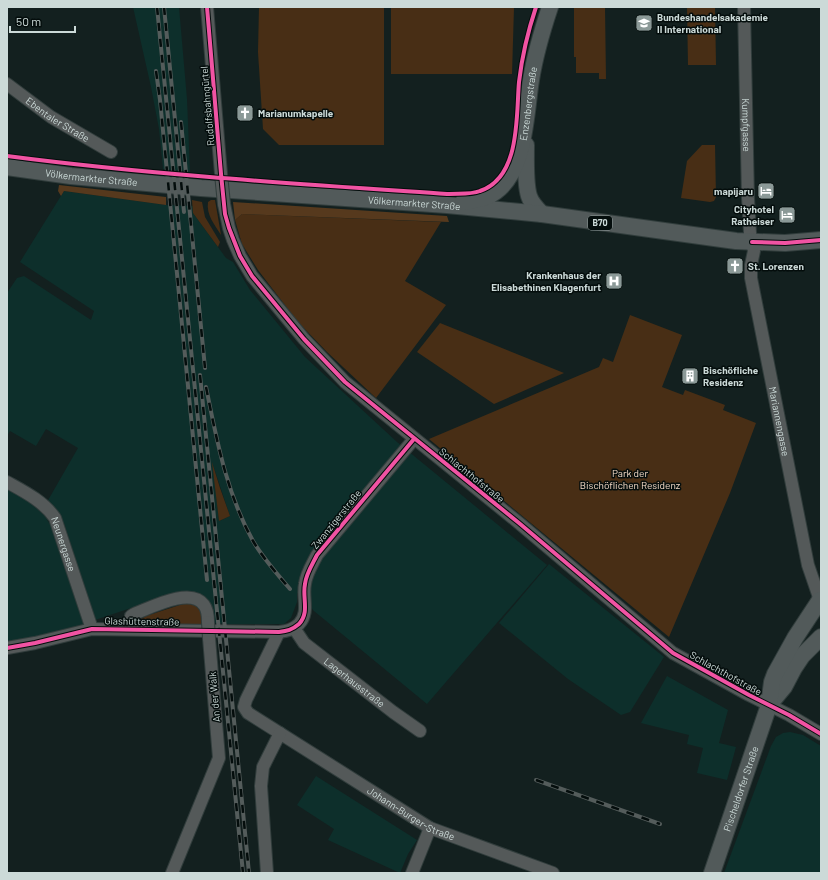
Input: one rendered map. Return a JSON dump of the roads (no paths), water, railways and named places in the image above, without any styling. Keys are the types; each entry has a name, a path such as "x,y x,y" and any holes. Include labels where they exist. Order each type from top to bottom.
{"main road":[{"name":"Enzenbergstraße","path":"447,204 487,197 498,190 507,180 514,168 525,129 535,58 541,32 550,7"},
{"path":"525,129 527,187 533,204 542,214"},
{"name":"Völkermarkter Straße","path":"7,167 71,176 201,188 447,204 542,214 683,235 752,242 785,243 821,240"},
{"name":"Pischeldorfer Straße","path":"712,873 769,705 772,682 775,674 795,638 820,599"},
{"name":"Pischeldorfer Straße","path":"769,705 784,687 802,656 821,637"}],"street":[{"name":"Rudolfsbahngürtel","path":"207,7 224,204"},
{"name":"Kumpfgasse","path":"744,7 747,154 750,233 752,242"},
{"name":"Ebentaler Straße","path":"7,84 51,117 111,152"},
{"name":"Schlachthofstraße","path":"224,204 233,240 240,256 252,276 323,361 346,382 414,439 519,523 673,653 790,715 821,734"},
{"name":"Mariannengasse","path":"752,242 754,251 751,265 751,278 808,565 820,599"},
{"name":"Zwanzigerstraße","path":"294,628 304,616 305,584 309,569 317,555 414,439"},
{"name":"Neunergasse","path":"7,482 36,499 49,509 55,518 92,629"},
{"name":"An der Walk","path":"130,629 131,616 134,614 177,598 188,597 199,600 204,605 207,613 219,758 172,873"},
{"path":"267,873 261,786 263,767 280,733 248,714 244,707 279,632 288,631 294,628"},
{"name":"Lagerhausstraße","path":"294,628 304,643 420,731"},
{"name":"Glashüttenstraße","path":"7,648 35,643 92,629 279,632"},
{"name":"Johann-Burger-Straße","path":"280,733 430,828 553,873"},
{"path":"412,873 430,828"}],"railway":[{"path":"157,7 243,873"},
{"path":"164,7 184,212"},
{"path":"156,71 207,580"},
{"path":"181,122 205,368"},
{"path":"200,375 249,873"},
{"path":"206,387 214,427 229,485 236,504 253,541 270,566 290,589"},
{"path":"536,780 660,824"}],"place":[{"name":"Bundeshandelsakademie II International","path":"644,23"},
{"name":"Marianumkapelle","path":"245,113"},
{"name":"mapijaru","path":"766,191"},
{"name":"Cityhotel Ratheiser","path":"787,215"},
{"name":"St. Lorenzen","path":"735,266"},
{"name":"Krankenhaus der Elisabethinen Klagenfurt","path":"614,281"},
{"name":"Bischöfliche Residenz","path":"690,376"}],"park label":[{"name":"Park der Bischöflichen Residenz","path":"630,478"}]}
